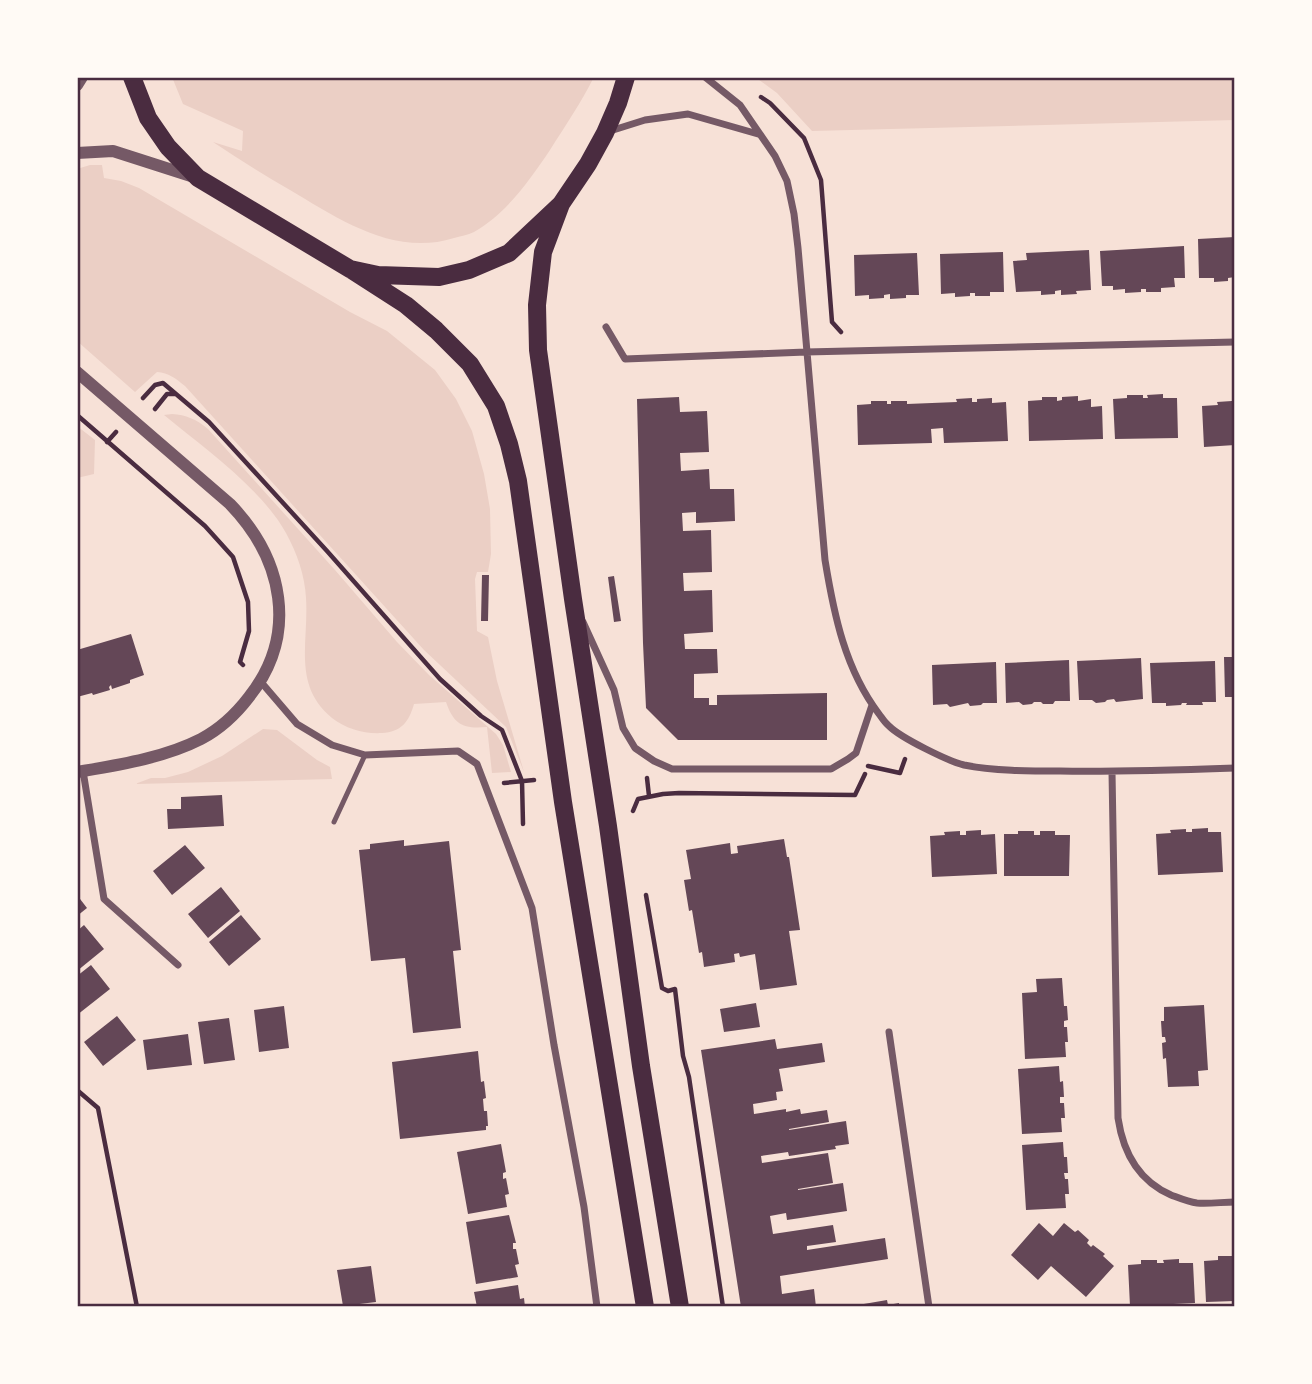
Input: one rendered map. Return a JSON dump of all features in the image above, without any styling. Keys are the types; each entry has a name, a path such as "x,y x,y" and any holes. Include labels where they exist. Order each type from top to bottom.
{"main road":[{"path":"132,77 148,118 168,147 198,178 406,305 470,364 496,407 518,481 563,802 645,1307"},
{"path":"350,269 378,275 439,276 470,270 509,253 561,204 588,164 605,133 626,77"},
{"path":"561,204 543,252 537,305 538,350 641,1066 680,1307"}],"street":[{"path":"77,85 82,77"},
{"path":"705,77 740,105 775,156 787,181 796,237 825,561 838,628 860,686 872,705 889,727 912,742 963,765 1035,771 1112,772 1235,768"},
{"path":"605,133 645,120 688,114 758,134"},
{"path":"77,153 113,151 198,178"},
{"path":"606,327 625,359 1235,342"},
{"path":"77,372 230,503 246,520 273,575 279,598 280,622 275,650 261,682 238,712 201,739 173,750 80,771 104,899 178,965"},
{"path":"573,599 614,690 623,728 635,748 672,769 831,769 856,753 872,705"},
{"path":"261,682 297,724 332,745 365,755 458,751 477,764 532,908 584,1207 597,1307"},
{"path":"1112,772 1118,1118 1121,1136 1133,1163 1160,1190 1196,1203 1235,1202"},
{"path":"889,1032 929,1307"}],"lane":[{"path":"334,822 365,755"}],"path":[{"path":"143,399 155,385 163,383 209,422 440,679 481,716 502,730 522,781 523,832"},
{"path":"155,409 167,394 176,394"},
{"path":"77,415 205,526 233,557 248,603 248,631 240,662 261,682"},
{"path":"107,442 114,435"},
{"path":"118,452 125,444"},
{"path":"633,824 633,810 638,799 649,796 680,793 855,795 868,766 900,773"},
{"path":"647,774 649,796"},
{"path":"646,890 662,988 668,991 675,989 723,1307"},
{"path":"77,1090 97,1108 137,1307"}],"shaded area":[{"path":"172,77 594,77 542,162 497,216 469,234 432,243 410,243 389,239 348,223 213,142 242,151 243,131 183,104"},
{"path":"755,77 1235,77 1235,120 812,131 777,93"},
{"path":"102,165 104,178 139,188 387,331 435,370 456,399 472,431 490,509 491,554 488,572 477,572 475,579 477,631 488,637 497,681 524,772 506,727 424,650 185,386 172,376 157,372 135,392 77,341 77,169"},
{"path":"164,415 191,418 208,429 397,642 429,675 496,734 503,745 511,772 492,773 487,727 460,724 452,716 446,702 414,704 403,725 394,731 382,733 362,732 332,718 311,692 307,677 304,581 286,533 262,500 247,485"},
{"path":"77,426 95,440 94,474 77,478"},
{"path":"263,729 277,730 330,767 332,779 135,784 151,778 165,778 188,772 222,756"}],"building":[{"path":"1235,237 1235,277 1228,278 1228,281 1214,282 1214,278 1199,278 1198,239"},
{"path":"1184,246 1185,278 1174,278 1175,287 1161,288 1161,292 1146,292 1146,289 1141,289 1141,292 1125,293 1125,289 1113,290 1113,286 1102,286 1100,251"},
{"path":"1089,250 1091,290 1061,295 1061,290 1055,291 1055,294 1041,295 1041,291 1016,292 1013,261 1027,260 1026,253"},
{"path":"1003,252 1004,292 990,292 990,296 975,296 975,293 970,293 970,296 955,297 955,293 941,294 940,254"},
{"path":"917,253 919,295 890,299 890,294 884,295 884,298 869,299 869,295 855,296 854,255"},
{"path":"1163,394 1163,398 1177,398 1178,438 1115,439 1113,399 1127,398 1127,395 1143,395 1143,398 1148,398 1147,395"},
{"path":"1078,396 1078,401 1091,399 1091,407 1102,406 1103,439 1029,441 1028,401 1057,397 1057,401 1062,400 1062,397"},
{"path":"679,397 680,412 707,411 709,452 680,453 681,471 709,469 710,489 734,489 735,521 696,523 696,512 682,513 683,531 711,530 712,572 683,573 684,591 712,590 713,632 684,634 685,649 717,649 718,673 694,674 694,698 709,698 709,705 717,705 717,695 827,693 827,740 678,740 646,708 637,399"},
{"path":"972,398 972,402 992,398 992,403 1006,402 1008,441 944,443 943,428 931,429 932,443 858,445 857,405 871,404 871,401 887,401 887,404 891,404 891,401 907,401 907,404 957,402 956,399"},
{"path":"1232,401 1232,405 1235,405 1235,445 1204,447 1202,406"},
{"path":"482,575 489,575 488,621 481,621"},
{"path":"614,576 621,621 614,622 608,577"},
{"path":"131,634 144,675 112,689 111,685 110,690 77,697 77,650"},
{"path":"1224,657 1235,657 1235,697 1225,697"},
{"path":"1141,658 1143,699 1116,702 1114,699 1096,703 1092,700 1079,700 1077,661"},
{"path":"1069,660 1070,701 1023,705 1019,702 1006,703 1005,663"},
{"path":"1215,661 1216,702 1166,706 1166,703 1152,703 1150,663"},
{"path":"996,662 997,703 970,706 968,703 950,707 947,704 933,705 932,665"},
{"path":"222,795 224,826 168,829 167,809 181,809 181,797"},
{"path":"1208,828 1208,832 1221,832 1223,872 1158,875 1156,834 1171,833 1170,830 1186,829 1186,832 1192,832 1192,829"},
{"path":"981,830 981,835 995,834 997,874 932,877 930,836 960,831 960,835 966,835 966,831"},
{"path":"1018,831 1034,831 1034,835 1040,835 1040,831 1055,831 1055,835 1070,835 1069,876 1004,876 1004,834 1018,834"},
{"path":"784,839 800,930 789,931 797,985 760,990 755,954 740,957 739,953 734,954 735,962 704,967 684,880 691,879 686,850 730,843 731,854 738,853 737,846"},
{"path":"404,840 404,846 449,841 461,950 453,951 461,1028 413,1033 405,958 371,961 359,850 370,849 370,844"},
{"path":"185,845 205,868 172,895 153,871"},
{"path":"221,887 240,911 208,938 188,914"},
{"path":"77,895 87,908 77,916"},
{"path":"241,915 261,939 229,966 209,942"},
{"path":"84,925 104,949 77,971 77,931"},
{"path":"91,965 110,989 77,1015 77,976"},
{"path":"1062,978 1068,1020 1064,1021 1068,1042 1065,1042 1066,1057 1025,1059 1022,993 1037,992 1036,979"},
{"path":"756,1003 760,1027 724,1032 720,1009"},
{"path":"1204,1005 1208,1070 1198,1071 1199,1086 1168,1087 1162,1043 1166,1042 1165,1037 1162,1037 1161,1021 1164,1021 1164,1007"},
{"path":"284,1006 289,1048 259,1052 254,1010"},
{"path":"117,1016 136,1040 103,1066 84,1042"},
{"path":"229,1018 235,1060 204,1064 198,1022"},
{"path":"188,1034 192,1065 147,1070 143,1040"},
{"path":"775,1039 777,1049 822,1043 825,1062 779,1069 783,1091 776,1092 777,1100 753,1104 754,1114 786,1109 786,1112 800,1109 801,1114 827,1110 829,1122 789,1130 846,1121 849,1144 835,1146 836,1149 789,1156 788,1152 761,1156 762,1163 828,1153 833,1183 798,1190 843,1183 847,1211 787,1220 786,1213 770,1216 773,1234 833,1225 836,1242 807,1246 807,1250 885,1238 888,1259 780,1276 782,1294 814,1289 816,1307 741,1307 701,1050"},
{"path":"478,1051 481,1082 484,1081 486,1098 483,1099 484,1111 487,1111 486,1130 400,1139 392,1062"},
{"path":"1059,1066 1064,1097 1060,1097 1060,1103 1064,1103 1065,1118 1061,1118 1062,1132 1022,1134 1018,1069"},
{"path":"1063,1142 1068,1173 1064,1173 1065,1179 1068,1179 1069,1194 1065,1194 1066,1208 1026,1210 1022,1145"},
{"path":"501,1144 506,1172 503,1173 503,1179 506,1178 509,1194 505,1195 507,1207 468,1214 457,1152"},
{"path":"509,1215 516,1243 513,1243 513,1249 516,1249 519,1264 515,1265 518,1277 476,1284 466,1222"},
{"path":"1039,1223 1053,1236 1064,1223 1075,1232 1078,1230 1089,1240 1087,1243 1091,1247 1093,1245 1105,1254 1103,1256 1114,1266 1086,1297 1051,1266 1038,1280 1011,1255"},
{"path":"1218,1256 1233,1256 1235,1259 1235,1301 1206,1302 1204,1261 1218,1260"},
{"path":"1179,1259 1179,1263 1193,1263 1195,1303 1130,1306 1128,1265 1141,1264 1141,1260 1164,1263 1163,1260"},
{"path":"371,1266 376,1302 343,1306 337,1270"},
{"path":"518,1285 520,1299 524,1298 525,1307 477,1307 474,1292"},
{"path":"887,1300 888,1305 899,1303 899,1307 852,1307 852,1306"}]}
